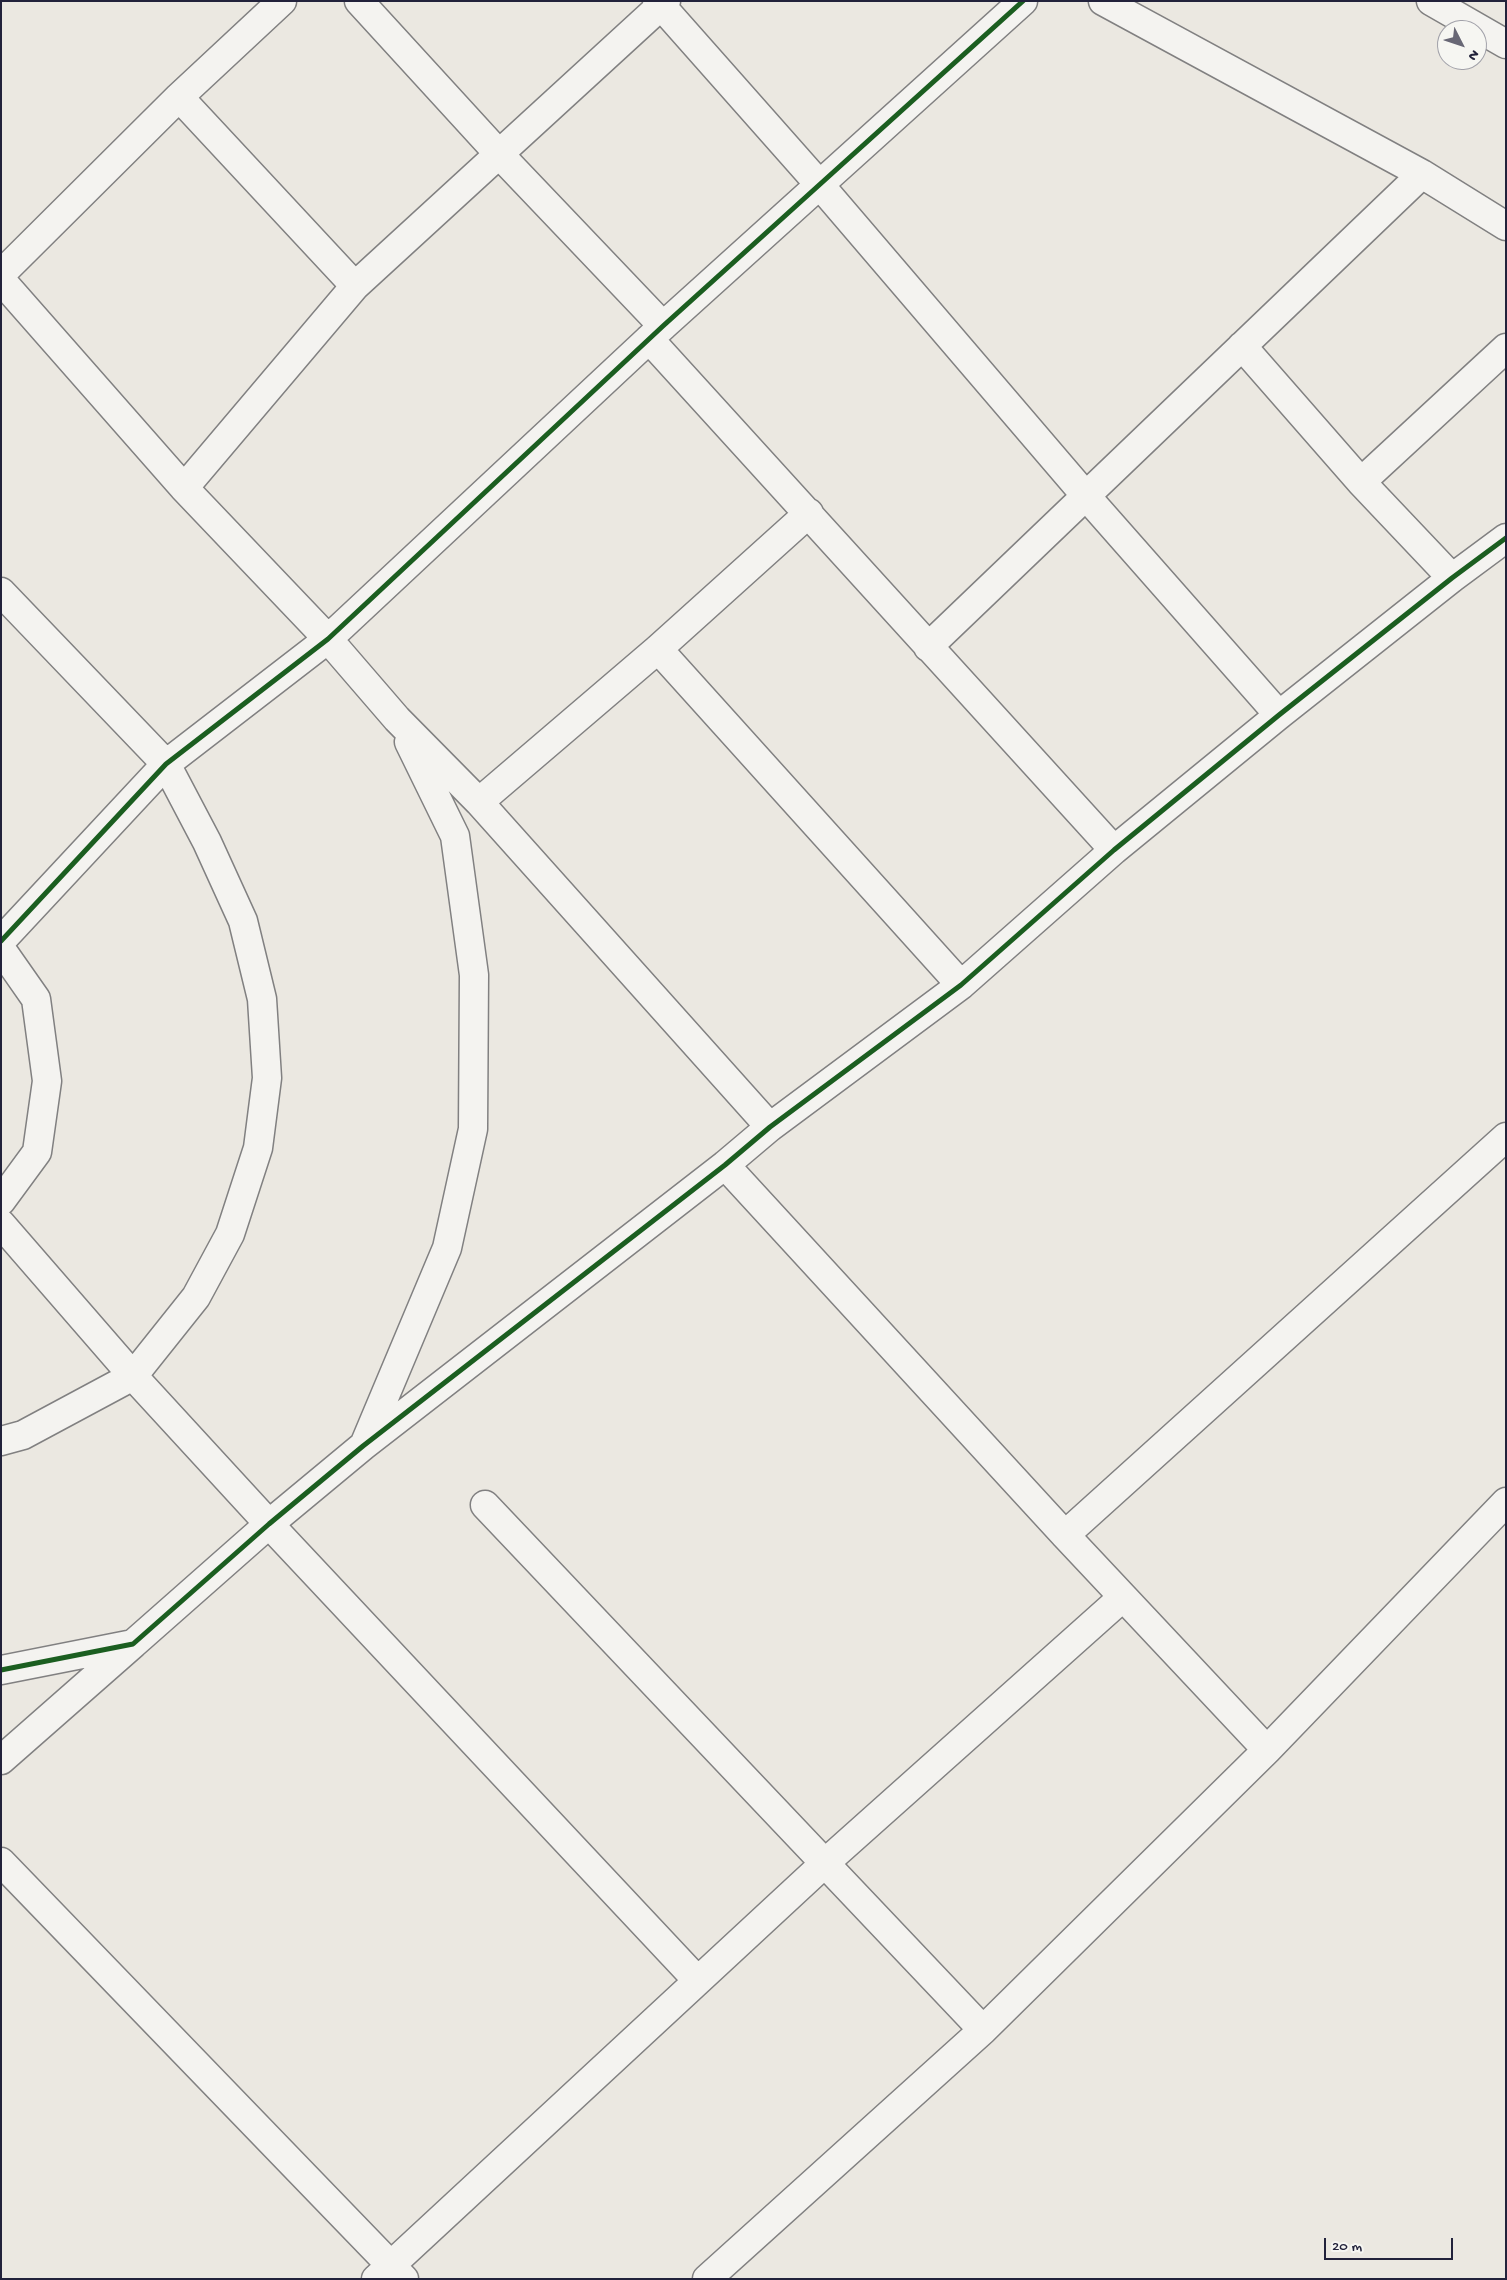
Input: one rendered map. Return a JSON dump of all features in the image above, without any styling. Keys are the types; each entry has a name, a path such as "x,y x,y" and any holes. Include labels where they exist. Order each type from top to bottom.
{"street":[{"path":"1,274 179,97 282,1"},
{"path":"359,1 499,154 656,332 809,513 928,647 1114,850"},
{"path":"1,941 166,764 328,639 656,332 1024,1"},
{"path":"1103,1 1422,174 1506,226"},
{"path":"1431,1 1464,9 1506,44"},
{"path":"184,488 354,286 661,3 1086,496 1279,715"},
{"path":"179,97 354,286"},
{"path":"928,647 1422,174"},
{"path":"1,280 184,488 328,639 397,719 479,802 770,1126"},
{"path":"1242,346 1361,482 1452,578"},
{"path":"1361,482 1506,348"},
{"path":"479,802 658,649 809,513"},
{"path":"1,1760 269,1524 363,1446 725,1164 770,1126 961,985 1114,850 1279,715 1452,578 1506,538"},
{"path":"1,592 166,764 208,842 243,921 262,999 267,1078 258,1148 230,1234 196,1297 133,1376 31,1431 1,1441"},
{"path":"658,649 961,985"},
{"path":"363,1446 447,1248 473,1129 474,975 455,836 397,719"},
{"path":"1,949 36,999 47,1081 37,1152 1,1201"},
{"path":"1065,1535 1506,1137"},
{"path":"725,1164 1065,1535 1267,1750"},
{"path":"1,1224 133,1376 269,1524 697,1980"},
{"path":"707,2279 983,2030 1267,1750 1506,1502"},
{"path":"485,1505 983,2030"},
{"path":"1,1862 390,2274 697,1980 1123,1597"},
{"path":"1,1670 133,1644"}],"cycle path":[{"path":"1,941 166,764 328,639 663,326 1023,1"},
{"path":"1,1670 133,1644 269,1524 363,1446 725,1165 770,1127 961,985 1114,850 1279,715 1452,578 1506,538"}]}
